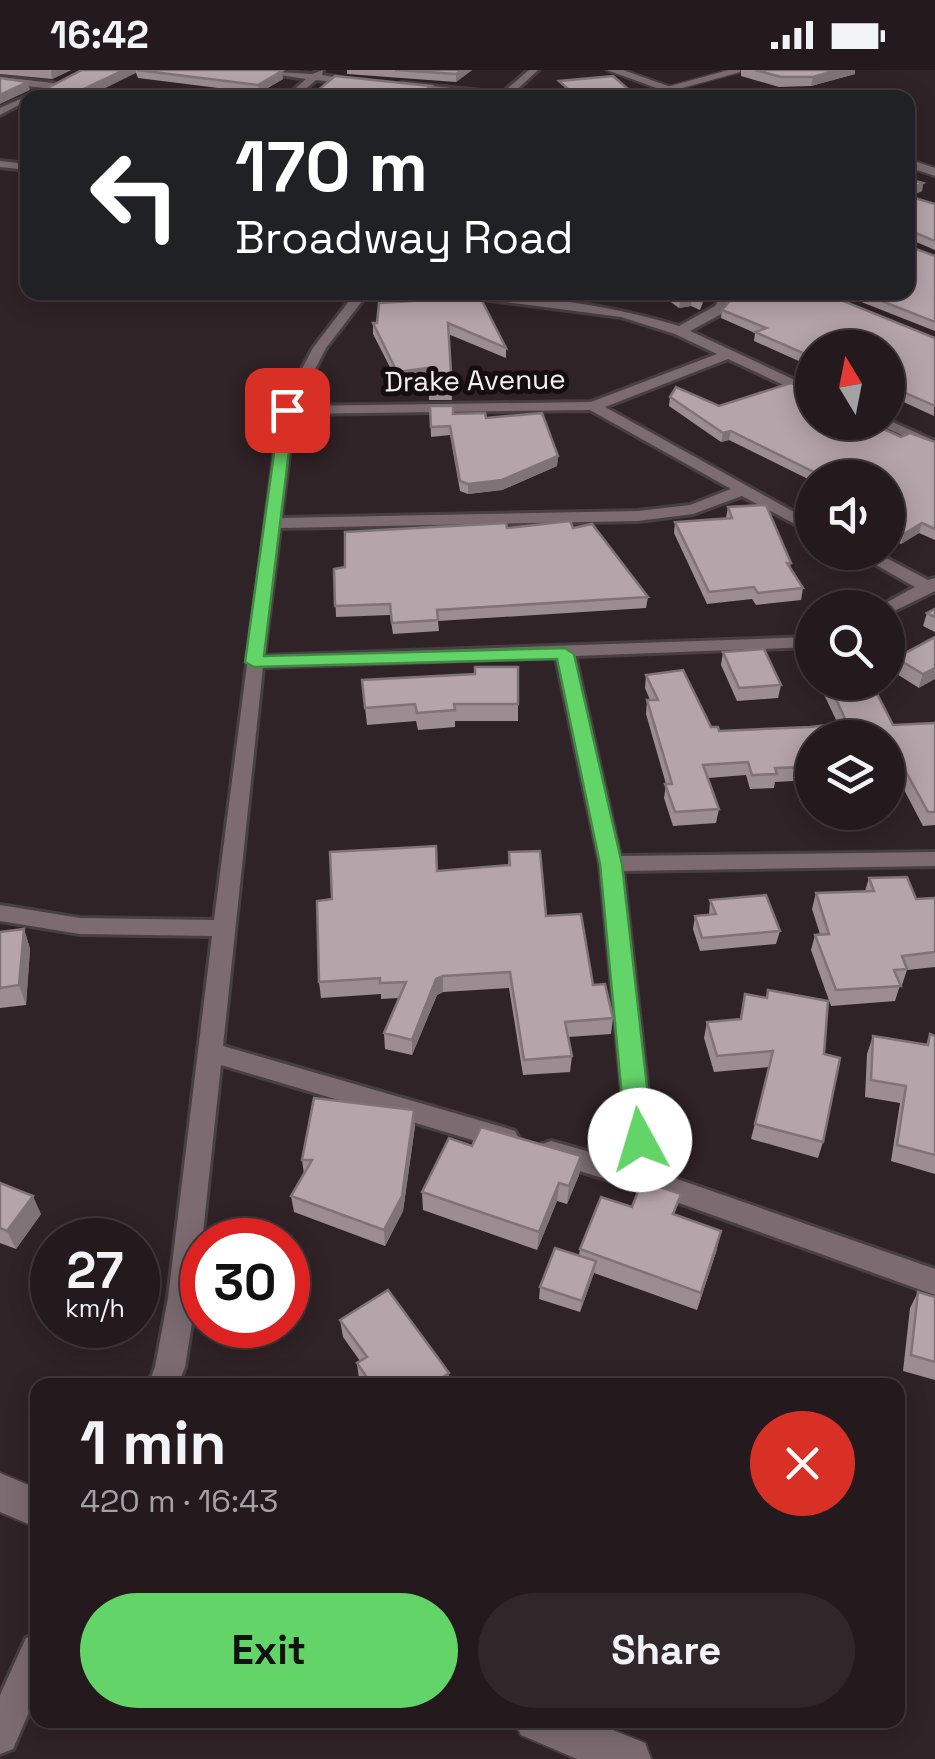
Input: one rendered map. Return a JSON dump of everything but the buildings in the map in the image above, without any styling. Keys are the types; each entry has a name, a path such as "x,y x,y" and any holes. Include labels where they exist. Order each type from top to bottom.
{"street":[{"path":"252,70 370,83"},
{"path":"299,90 323,70"},
{"path":"511,90 534,70"},
{"path":"612,70 672,90"},
{"path":"45,90 70,78"},
{"path":"0,80 53,86"},
{"path":"389,85 436,90"},
{"path":"165,1378 182,1298 254,662 287,410 338,320 356,300"},
{"path":"562,300 680,331 795,385"},
{"path":"680,331 720,309 725,300"},
{"path":"594,406 726,355"},
{"name":"Drake Avenue","path":"287,410 594,406 795,519"},
{"path":"905,433 935,446"},
{"path":"272,522 668,514 740,490"},
{"path":"900,570 932,585"},
{"path":"905,599 932,585"},
{"path":"254,662 565,654 795,643"},
{"path":"565,654 611,864 644,1180"},
{"path":"611,864 935,859"},
{"path":"0,913 80,926 224,928"},
{"path":"212,1053 644,1180 935,1282"},
{"path":"0,1492 30,1505"},
{"path":"0,1736 30,1668"},
{"path":"555,1728 629,1759"}],"lane":[{"path":"669,89 738,70"}],"route":[{"path":"287,410 254,662 565,654 611,864 640,1140"}]}
